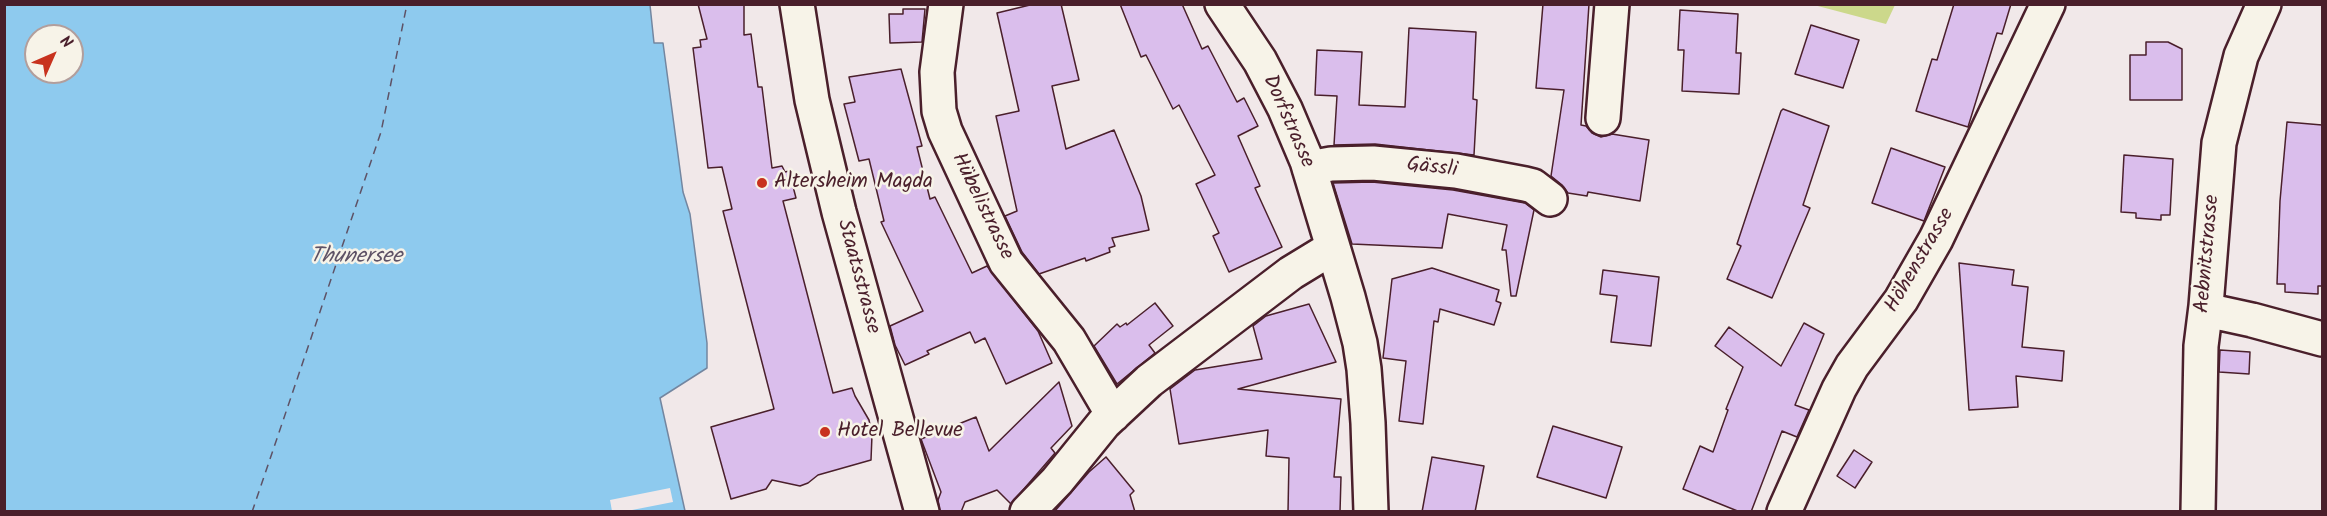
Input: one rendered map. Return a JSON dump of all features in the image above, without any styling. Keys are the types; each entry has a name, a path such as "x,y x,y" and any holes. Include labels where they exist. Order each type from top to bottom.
{"street":[{"name":"Staatsstrasse","path":"797,4 812,100 839,212 922,512"},
{"name":"Hübelistrasse","path":"946,4 938,72 939,111 945,131 1006,262 1069,340 1113,415"},
{"name":"Dorfstrasse","path":"1222,4 1260,61 1285,109 1309,168 1360,343 1368,423 1371,512"},
{"path":"1603,118 1612,4"},
{"name":"Höhenstrasse","path":"1784,512 1839,389 1852,366 1901,300 1936,239 2048,4"},
{"name":"Aebnitstrasse","path":"2198,512 2201,346 2206,310 2219,143 2241,56 2264,4"},
{"name":"Gässli","path":"1309,168 1331,164 1373,163 1456,171 1533,186 1550,200"},
{"path":"1027,512 1057,481 1113,415 1149,381 1291,273 1332,248"},
{"path":"2206,310 2322,339"}],"green space":[{"path":"1895,4 1886,24 1814,5"}],"water":[{"name":"Thunersee","path":"4,5 650,5 654,43 663,43 683,192 690,214 707,343 707,368 660,398 685,511 5,511"}],"pier":[{"path":"670,488 673,502 627,511 612,511 610,500"}],"building":[{"name":"Altersheim Magda","path":"698,4 744,4 744,35 751,34 758,87 762,87 772,168 782,166 785,172 789,171 796,198 783,201 833,393 852,388 869,420 872,435 871,460 818,475 800,486 772,480 766,489 731,499 711,427 774,409 723,211 732,209 722,167 708,168 693,48 701,47 700,40 707,39"},
{"path":"1034,4 1061,4 1079,80 1052,86 1066,149 1114,130 1141,196 1149,230 1112,238 1115,246 1109,248 1110,252 1039,274 1022,252 1005,216 1017,211 996,116 1019,111 997,13"},
{"path":"1120,4 1182,4 1202,49 1208,46 1237,102 1244,98 1258,126 1238,136 1260,186 1255,188 1282,247 1229,272 1213,236 1219,233 1196,184 1215,175 1179,105 1173,109 1146,55 1141,57"},
{"path":"1543,4 1589,4 1581,125 1601,137 1612,134 1649,140 1640,201 1588,192 1587,196 1568,193 1551,176 1564,90 1536,88"},
{"path":"1954,4 2011,4 2002,34 1997,33 1968,127 1916,111 1932,59 1937,60"},
{"path":"903,9 925,9 922,42 890,43 889,14 903,14"},
{"path":"1680,10 1738,14 1736,53 1741,53 1739,94 1682,91 1684,50 1678,50"},
{"path":"1811,25 1859,40 1843,88 1795,74"},
{"path":"1409,28 1476,32 1473,99 1477,100 1474,155 1375,144 1334,145 1337,96 1315,95 1317,50 1362,52 1359,105 1405,107"},
{"path":"2146,42 2168,42 2182,49 2182,100 2130,100 2130,55 2146,55"},
{"path":"901,69 922,146 917,147 930,199 935,197 972,273 987,266 1038,331 1052,363 1006,384 985,338 975,343 970,332 927,351 929,354 905,365 895,345 890,326 923,311 881,222 884,221 869,159 859,161 844,104 855,102 849,77"},
{"path":"1783,109 1829,126 1803,205 1810,208 1772,298 1727,279 1741,246 1737,244"},
{"path":"2287,122 2322,125 2322,286 2318,286 2318,294 2285,292 2285,284 2277,284 2280,201"},
{"path":"1891,148 1945,167 1924,221 1872,203"},
{"path":"2124,155 2173,159 2170,215 2161,215 2161,220 2136,218 2136,213 2121,212"},
{"path":"1372,182 1453,190 1525,203 1534,210 1516,296 1511,296 1506,250 1502,250 1507,225 1448,214 1442,248 1352,244 1333,183"},
{"path":"1959,263 2014,270 2012,285 2028,287 2022,347 2064,351 2062,381 2016,376 2018,407 1969,410"},
{"path":"1432,268 1499,290 1496,301 1501,303 1494,325 1440,309 1438,322 1434,321 1423,424 1399,421 1406,361 1383,358 1392,279"},
{"path":"1603,270 1659,277 1651,346 1611,342 1617,296 1600,294"},
{"path":"1155,303 1173,326 1149,345 1155,353 1117,384 1094,346 1117,324 1120,327 1126,323 1127,325"},
{"path":"1309,304 1336,362 1238,389 1341,399 1334,477 1341,477 1340,512 1288,512 1289,458 1266,456 1268,430 1179,444 1170,389 1195,370 1262,359 1253,326 1266,316"},
{"path":"1804,323 1824,334 1795,405 1809,410 1797,437 1782,431 1751,512 1740,512 1683,489 1700,446 1713,452 1728,410 1726,409 1743,367 1715,346 1729,327 1781,366"},
{"path":"2220,350 2250,352 2249,374 2219,372"},
{"path":"1059,382 1072,426 1051,448 1055,453 1011,504 997,490 965,502 961,512 940,512 938,500 941,492 921,439 976,417 989,451"},
{"path":"1553,426 1622,447 1606,498 1537,477"},
{"path":"1854,450 1872,462 1855,488 1837,476"},
{"path":"1106,457 1134,491 1130,495 1135,512 1054,512 1089,472"},
{"path":"1432,457 1484,466 1475,512 1422,512"}],"ferry route":[{"path":"252,512 381,132 407,4"}],"place":[{"name":"Altersheim Magda","path":"762,183"},
{"name":"Hotel Bellevue","path":"825,432"}]}
